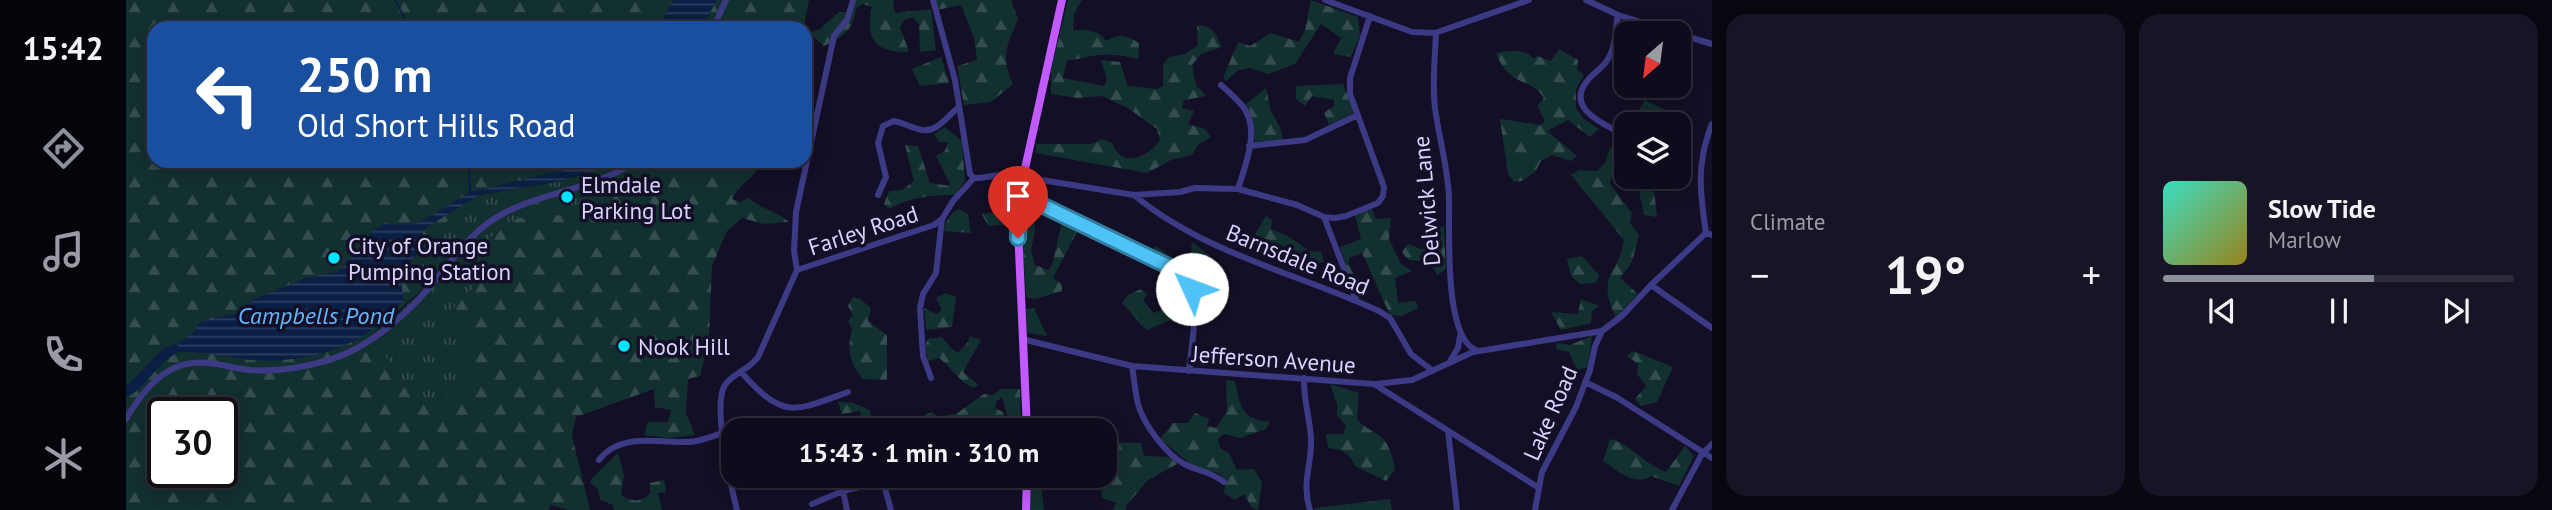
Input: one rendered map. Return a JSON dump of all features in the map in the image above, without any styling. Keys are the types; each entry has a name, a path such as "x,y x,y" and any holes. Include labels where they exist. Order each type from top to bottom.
{"main road":[{"path":"1026,418 1017,215 1062,0"},
{"path":"1026,510 1027,488"}],"street":[{"path":"716,21 726,0"},
{"path":"812,138 834,36 847,20 853,0"},
{"path":"933,0 955,80 970,174 974,178 999,175 1022,182 1134,195 1180,192 1195,188 1238,189 1297,205 1324,217 1346,216 1378,203 1383,196 1384,187 1350,94 1350,78 1370,16"},
{"path":"1325,0 1412,32 1436,33 1529,0"},
{"path":"1586,0 1638,21"},
{"path":"1613,129 1589,116 1581,97 1587,82 1606,63 1612,51 1618,15"},
{"name":"Delwick Lane","path":"1436,33 1435,104 1449,198 1447,253 1460,334"},
{"path":"1691,37 1712,44"},
{"path":"1221,85 1244,108 1249,119 1249,146 1238,189"},
{"path":"878,195 886,177 878,143 883,126 894,121 929,130 959,107"},
{"path":"1249,146 1305,141 1358,115"},
{"path":"1374,384 1402,383 1473,352 1602,331 1623,316 1651,285 1709,234 1699,185 1703,149 1712,124"},
{"path":"126,419 149,386 180,365 205,362 248,370 279,369 325,361 350,351 383,330 416,302 463,247 489,222 509,210 626,168"},
{"path":"797,271 794,251 796,212 806,168"},
{"path":"999,175 1022,182 1185,278 1192,289 1194,305 1189,371"},
{"name":"Farley Road","path":"722,418 722,391 730,378 749,367 758,357 797,271 925,229 942,219 953,201 974,178"},
{"name":"Barnsdale Road","path":"1134,195 1178,227 1227,251 1356,300 1390,318 1406,348 1433,371"},
{"path":"1324,217 1356,300"},
{"path":"931,378 923,356 920,308 923,293 936,273 942,219"},
{"path":"1651,285 1712,328"},
{"name":"Lake Road","path":"1535,510 1542,472 1576,407 1602,331"},
{"path":"1460,334 1471,348 1484,351"},
{"path":"1447,364 1458,348 1460,334"},
{"name":"Jefferson Avenue","path":"1022,339 1132,366 1374,384 1539,488"},
{"path":"1132,366 1138,405 1163,445 1181,462 1214,474 1224,482"},
{"path":"741,372 758,391 791,409 801,409 848,393"},
{"path":"1304,378 1304,402 1311,440 1305,482 1310,510"},
{"path":"1585,382 1616,397 1712,458"},
{"path":"1448,430 1457,510"},
{"path":"599,460 609,450 626,443 653,440 688,442 721,433"},
{"path":"1672,510 1703,453 1712,444"},
{"name":"Farley Road","path":"733,488 737,510"},
{"path":"811,503 855,488"},
{"path":"885,488 891,510"},
{"path":"843,491 847,510"}],"green space":[{"path":"126,0 673,0 662,21 147,21 147,168 573,168 470,192 419,223 394,225 386,222 338,272 164,353 179,351 400,275 416,255 424,229 451,211 427,285 370,336 465,359 445,316 464,256 516,219 549,212 577,221 599,212 621,168 757,168 732,199 740,202 749,198 789,222 764,224 742,218 727,231 712,266 709,339 700,376 688,379 686,413 695,435 670,438 644,435 648,422 668,422 671,410 655,407 654,389 576,417 572,436 590,510 568,510 551,505 549,510 126,510"},
{"path":"717,0 809,0 805,21 705,21"},
{"path":"855,0 894,0 896,13 931,9 936,50 920,52 919,24 913,17 904,20 900,27 909,52 888,50 881,46 875,42 870,28 872,7 863,4 856,8 853,22 846,32 831,43 824,46 812,36 812,32 820,29 839,12 851,12"},
{"path":"935,0 1011,0 1018,19 1006,51 1007,66 1013,84 991,102 964,105 957,66 977,60 974,38 961,5 937,10"},
{"path":"1068,0 1082,0 1074,14 1073,30 1095,32 1106,41 1119,36 1130,38 1139,43 1138,59 1107,55 1067,60 1063,78 1104,86 1107,80 1101,60 1120,62 1128,86 1157,89 1163,86 1163,65 1169,57 1185,54 1198,45 1197,26 1206,26 1213,31 1222,47 1201,54 1192,65 1196,85 1206,96 1184,100 1182,108 1194,111 1188,124 1205,129 1211,137 1199,144 1192,155 1171,160 1147,173 1036,153 1036,144 1091,144 1102,139 1112,143 1122,156 1135,158 1148,152 1160,140 1157,129 1128,108 1102,96 1078,98 1051,94 1051,70"},
{"path":"1311,0 1358,17 1360,35 1351,57 1333,54 1341,38 1321,24 1295,64 1269,74 1249,68 1239,70 1226,81 1223,78 1238,42 1250,46 1271,33 1299,42 1305,30"},
{"path":"1559,49 1578,60 1577,70 1584,75 1576,89 1576,108 1584,119 1599,129 1590,137 1568,120 1547,131 1577,156 1571,161 1552,155 1541,161 1535,172 1522,181 1514,182 1508,174 1500,119 1541,125 1545,121 1537,106 1544,98 1532,86 1507,72 1496,53 1516,51 1526,53 1534,59 1537,56 1551,61"},
{"path":"941,57 949,83 920,86 912,69"},
{"path":"1343,84 1354,113 1329,125 1324,113 1334,106 1334,100 1312,96 1305,106 1296,99 1296,86"},
{"path":"1266,88 1271,111 1280,127 1283,140 1255,142 1246,104"},
{"path":"1645,100 1669,112 1638,112"},
{"path":"945,127 962,141 965,181 955,195 921,198 889,209 884,204 889,191 902,190 914,181 905,145 918,146 930,183 951,186 936,156 945,151 948,142 939,142 934,134"},
{"path":"1614,147 1614,172 1610,184 1632,213 1630,223 1639,235 1632,262 1620,278 1638,294 1616,318 1610,303 1608,283 1624,240 1571,175 1579,170 1597,171 1605,163 1610,148"},
{"path":"621,168 599,212 577,221 549,212 516,219 464,256 462,264 482,279 445,316 469,337 465,359 476,381 470,390 422,404 370,336 427,285 451,211 479,195 555,182 602,169"},
{"path":"1639,189 1655,189 1657,217 1644,215"},
{"path":"1025,204 1032,204 1035,230 1031,250 1035,265 1049,270 1062,221 1078,230 1053,278 1062,284 1062,291 1035,299 1026,297 1023,248"},
{"path":"1371,207 1376,219 1391,218 1389,239 1401,264 1412,271 1395,278 1398,303 1416,301 1418,308 1402,316 1390,315 1362,253 1348,261 1364,298 1356,298 1340,247 1361,239 1355,215"},
{"path":"959,209 968,214 971,233 944,231 948,218"},
{"path":"1011,210 1011,224 988,226 982,214"},
{"path":"1266,216 1272,220 1271,229 1288,236 1309,251 1321,252 1324,262 1317,264 1311,277 1304,273 1306,261 1289,249 1278,244 1257,247 1250,242"},
{"path":"1426,225 1444,227 1446,269 1437,275 1431,262 1408,260 1402,252 1408,244 1421,249 1427,248"},
{"path":"1192,242 1209,255 1202,270 1203,278 1231,290 1226,296 1202,284 1195,288 1183,272 1151,252 1156,246 1187,269 1191,267"},
{"path":"1582,256 1599,275 1596,283 1580,284 1571,276 1567,259"},
{"path":"1141,289 1147,294 1143,300 1153,313 1162,310 1186,313 1186,327 1170,320 1147,330 1122,303 1128,295"},
{"path":"945,293 956,297 952,327 926,330 924,308 936,314 942,310 936,298"},
{"path":"853,297 871,308 868,321 887,335 887,380 863,379 852,362 852,329 848,321 853,315 848,306"},
{"path":"1581,299 1599,306 1592,311 1591,323 1561,330 1551,312 1578,314"},
{"path":"1034,308 1047,336 1027,333 1026,309"},
{"path":"970,336 981,340 963,372 979,385 973,388 963,382 939,358 928,361 925,346 928,339 942,337 958,353"},
{"path":"1592,336 1588,367 1577,370 1569,352 1556,349 1557,343 1570,345"},
{"path":"1633,351 1673,367 1657,402 1641,406 1635,399 1646,386 1637,374 1638,364 1627,356"},
{"path":"1226,380 1235,381 1241,404 1248,414 1260,421 1270,422 1266,429 1240,438 1224,434 1218,439 1220,448 1229,453 1237,470 1254,469 1262,483 1258,510 1252,508 1244,494 1235,500 1224,493 1226,479 1218,473 1195,468 1160,439 1173,423 1188,423 1195,413 1209,419 1207,426 1216,428 1227,411"},
{"path":"1330,384 1359,393 1357,419 1384,440 1392,456 1395,470 1386,481 1355,466 1344,452 1328,448 1326,434 1343,434 1346,426 1337,415 1337,404"},
{"path":"1001,389 1020,389 1021,418 1008,418 1002,397 996,402 995,408 1003,412 1005,418 947,418 946,415 956,414 984,394 993,395"},
{"path":"838,402 853,403 870,410 871,418 861,418 860,411 842,414"},
{"path":"932,412 940,418 918,418"},
{"path":"1610,439 1625,445 1651,465 1666,472 1685,446 1694,456 1679,486 1651,476 1638,480 1620,473 1603,461"},
{"path":"1117,442 1141,443 1144,456 1170,457 1177,464 1148,480 1126,506 1126,510 1113,510 1116,503 1102,498 1101,488 1117,488"},
{"path":"618,453 624,475 621,495 640,500 650,493 650,483 664,480 666,492 658,493 662,510 614,510 613,505 601,500 597,488 590,483"},
{"path":"1030,488 1042,488 1044,510 1030,510"},
{"path":"1390,499 1392,510 1315,510 1315,508"}],"water":[{"path":"673,0 717,0 705,21 662,21"},
{"name":"Campbells Pond","path":"573,168 604,168 555,182 479,195 424,229 416,255 400,275 404,301 363,336 335,349 305,357 273,360 192,352 162,354 194,332 200,322 234,314 244,318 252,300 306,278 338,272 372,232 386,222 394,225 419,223 470,192"}],"waterway":[{"path":"395,0 406,21"},
{"path":"469,168 470,191"},
{"path":"126,392 139,382 160,358 174,349"}],"place":[{"name":"Elmdale Parking Lot","path":"567,197"},
{"name":"City of Orange Pumping Station","path":"334,258"},
{"name":"Nook Hill","path":"624,346"}],"route":[{"path":"1018,238 1019,194 1172,268 1185,278 1192,289"}]}
